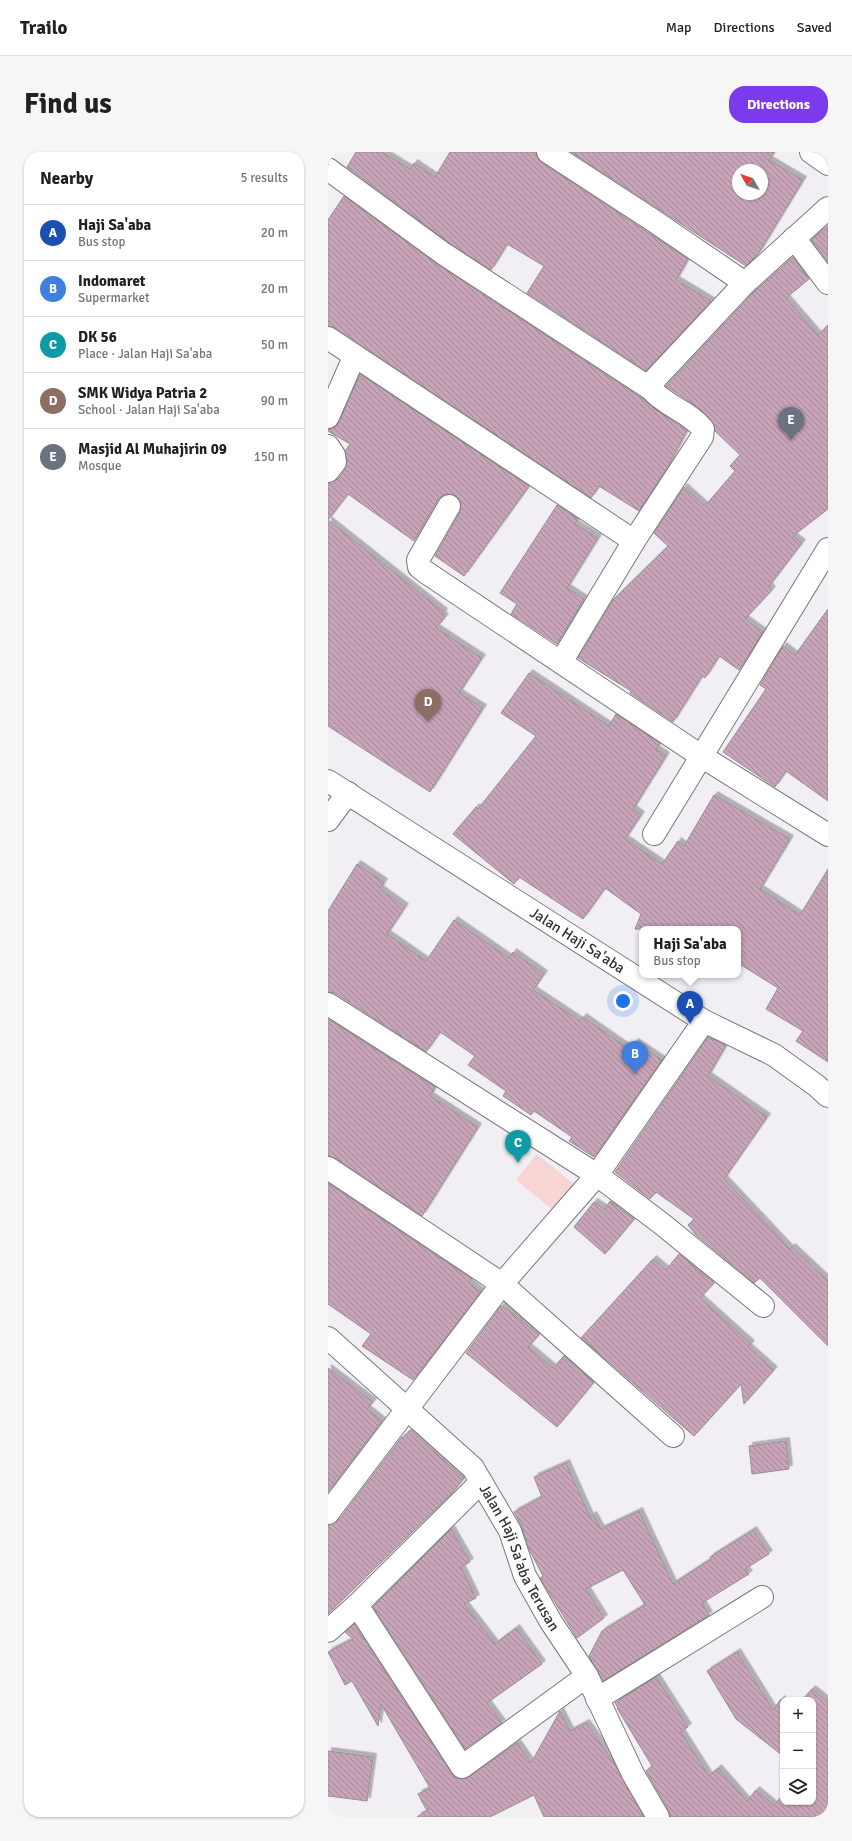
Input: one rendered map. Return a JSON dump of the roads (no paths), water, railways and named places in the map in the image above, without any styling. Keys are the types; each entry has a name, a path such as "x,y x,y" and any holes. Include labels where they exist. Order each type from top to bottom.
{"street":[{"path":"548,152 745,282"},
{"path":"811,152 828,164"},
{"path":"329,172 444,254 651,389 657,396 694,420 703,429 703,433 634,541 561,662"},
{"path":"651,389 655,379 745,282 828,208"},
{"path":"794,238 828,283"},
{"path":"328,338 354,357 634,541"},
{"path":"328,417 354,357"},
{"path":"328,446 334,455 335,462 328,471"},
{"path":"449,506 418,560 419,567 701,756 827,832"},
{"path":"654,834 828,549"},
{"name":"Jalan Haji Sa'aba","path":"328,781 704,1022 774,1055 817,1086 828,1096"},
{"path":"328,820 348,793"},
{"path":"328,1004 597,1175 662,1224 763,1306"},
{"path":"328,1513 502,1284 597,1175 704,1022"},
{"path":"328,1168 502,1284 673,1436"},
{"name":"Jalan Haji Sa'aba Terusan","path":"328,1338 408,1408 469,1465 481,1482 510,1531 524,1576 551,1622 587,1676 633,1774 658,1817"},
{"path":"328,1631 357,1605 481,1482"},
{"path":"597,1699 762,1597"},
{"path":"357,1605 462,1767 587,1676"}],"place":[{"name":"Masjid Al Muhajirin 09","path":"791,440"},
{"name":"SMK Widya Patria 2","path":"428,722"},
{"name":"Haji Sa'aba","path":"690,1024"},
{"name":"Indomaret","path":"635,1074"},
{"name":"DK 56","path":"518,1163"}]}
